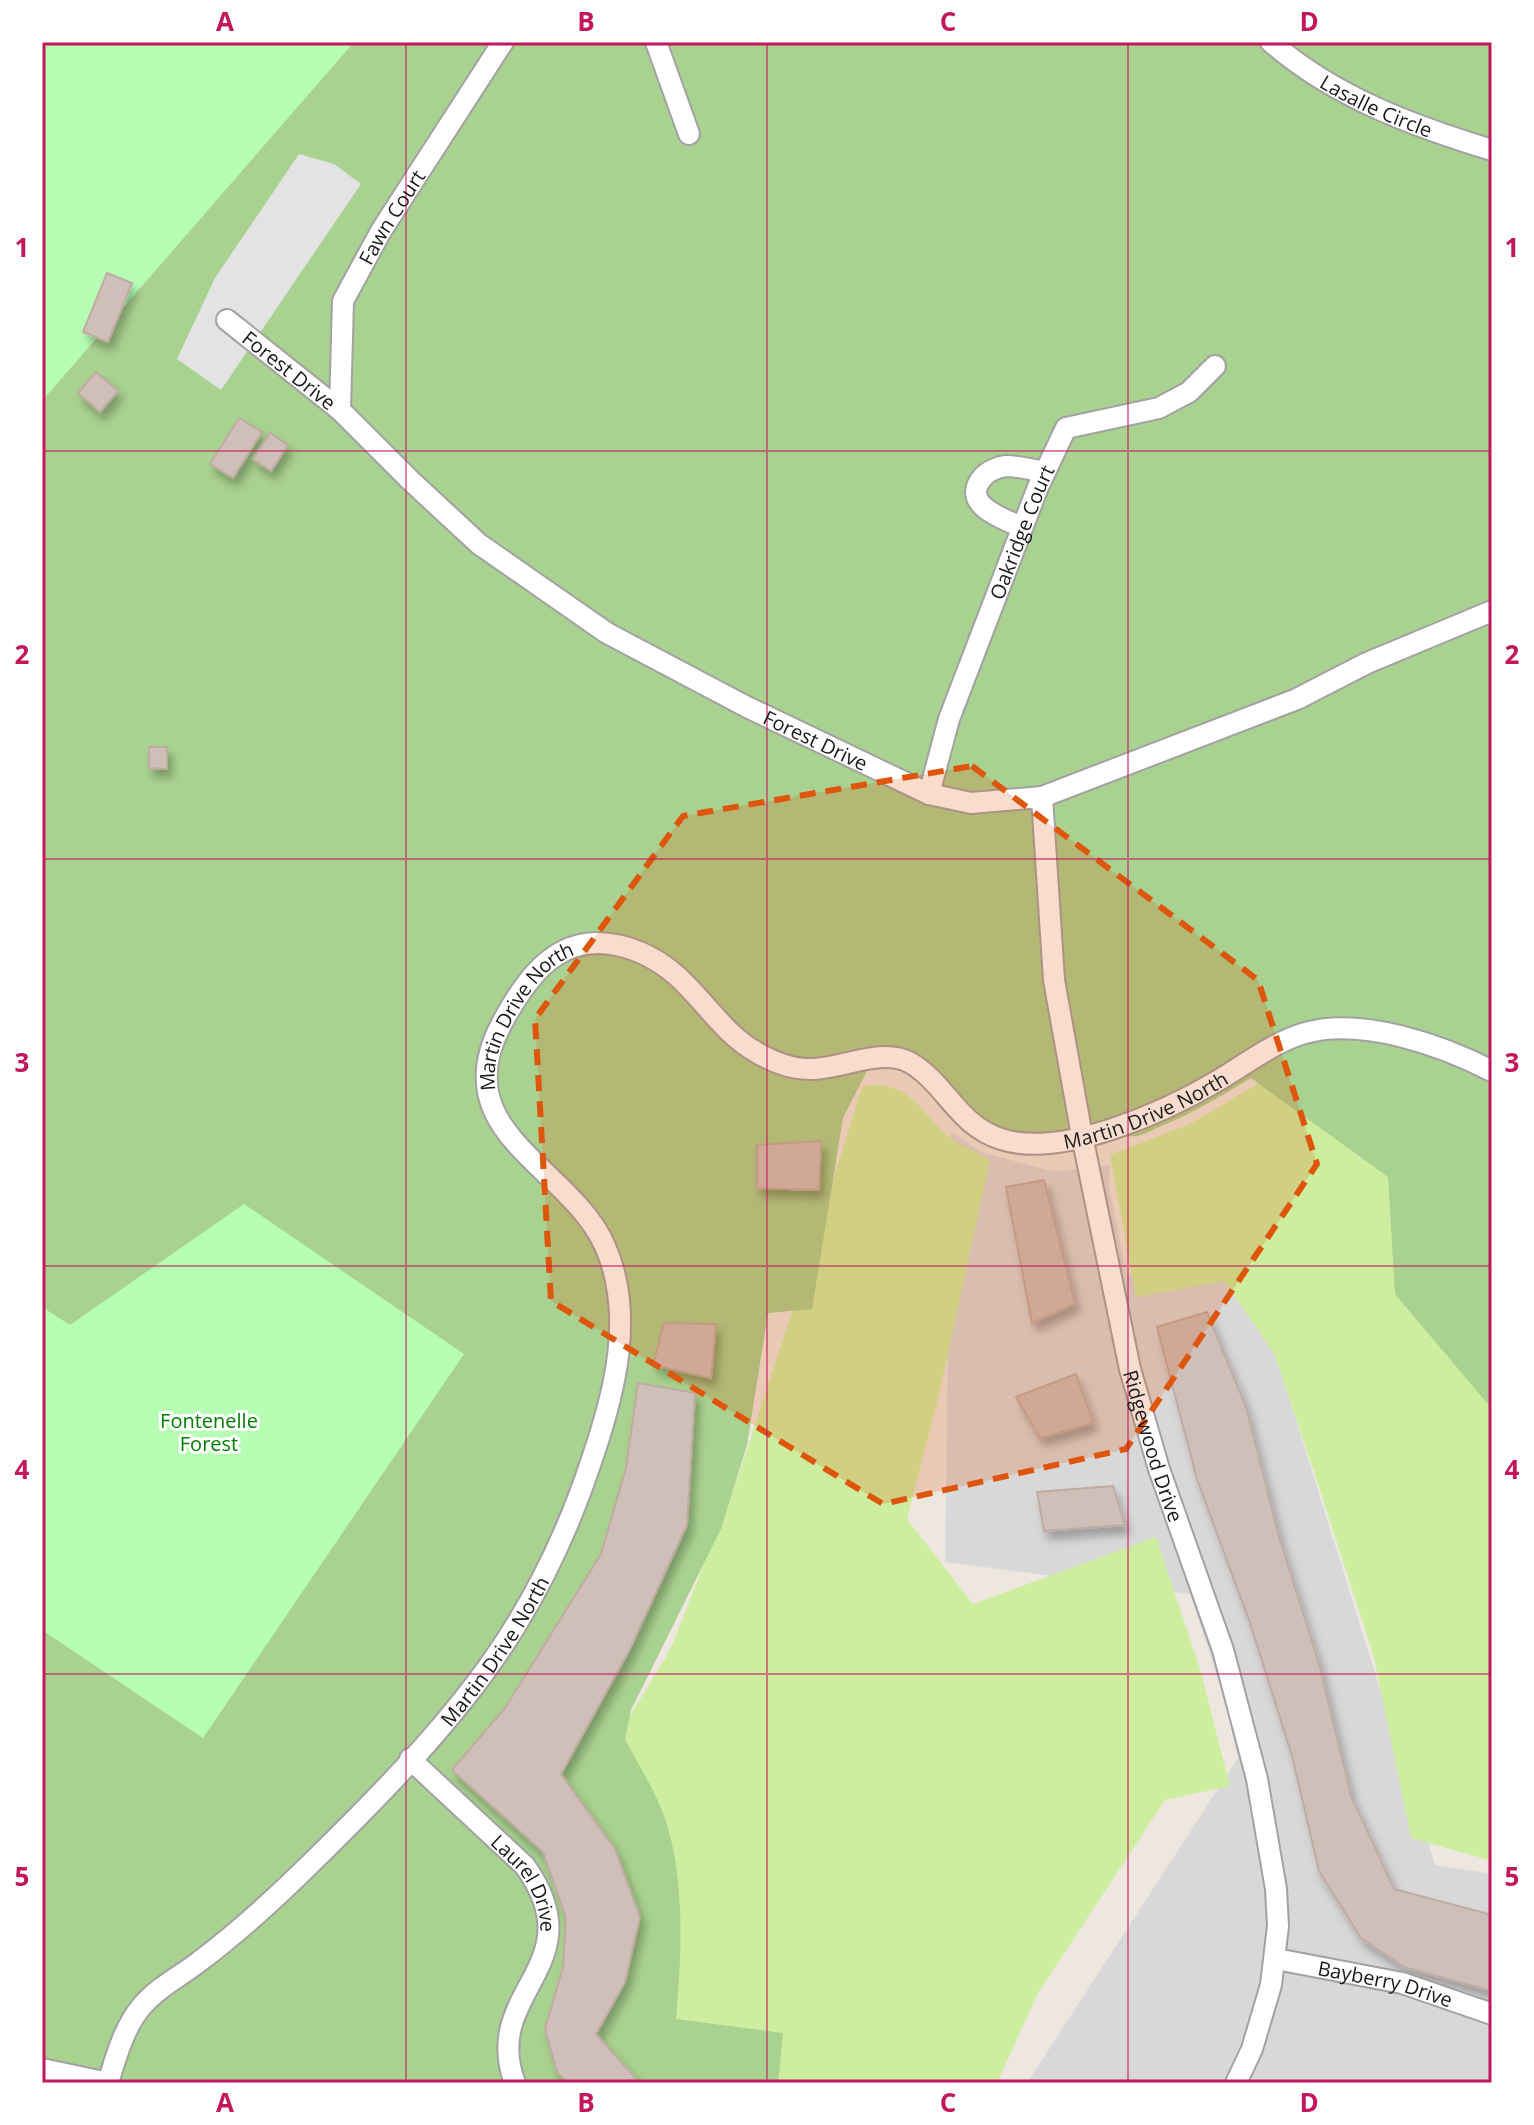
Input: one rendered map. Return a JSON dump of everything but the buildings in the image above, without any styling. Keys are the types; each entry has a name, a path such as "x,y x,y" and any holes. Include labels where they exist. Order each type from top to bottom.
{"street":[{"name":"Fawn Court","path":"340,410 343,301 381,231 503,42"},
{"path":"656,42 689,134"},
{"name":"Lasalle Circle","path":"1271,42 1344,93 1429,131 1492,150"},
{"name":"Forest Drive","path":"227,320 340,410 479,544 607,633 747,707 929,794 971,803 1042,797 1297,699 1367,663 1492,611"},
{"name":"Oakridge Court","path":"929,794 949,719 1022,527 1066,428 1159,408 1189,392 1215,366"},
{"path":"1022,527 986,510 978,501 977,485 985,474 1005,466 1045,472"},
{"name":"Ridgewood Drive","path":"1042,797 1054,980 1082,1136 1130,1369 1159,1469 1223,1650 1257,1779 1276,1889 1276,1959 1264,2017 1236,2083"},
{"name":"Martin Drive North","path":"108,2083 129,2025 142,2006 261,1911 334,1840 462,1701 493,1661 538,1586 578,1501 600,1436 614,1380 620,1336 620,1303 603,1242 586,1215 509,1138 497,1120 487,1086 497,1033 520,993 550,959 580,945 596,942 630,948 663,965 678,977 725,1028 761,1056 806,1070 896,1057 913,1064 928,1076 962,1116 980,1130 1025,1144 1049,1143 1131,1123 1175,1104 1277,1045 1302,1033 1325,1029 1379,1032 1440,1049 1492,1071"},
{"name":"Laurel Drive","path":"410,1759 525,1866 538,1883 546,1903 549,1934 543,1959 510,2027 508,2056 515,2083"},
{"name":"Bayberry Drive","path":"1276,1959 1402,1983 1492,2014"},
{"path":"42,2069 108,2083"}],"highlighted area":[{"path":"972,766 1258,980 1317,1164 1126,1449 883,1504 551,1301 535,1019 683,816"}],"shaded area":[{"path":"299,154 334,164 361,184 221,390 177,359 215,278"},
{"path":"951,1132 981,1152 1048,1170 1110,1165 1109,1187 1127,1276 1199,1254 1234,1286 1271,1340 1435,1865 1492,1874 1492,2083 1027,2083 1238,1758 1224,1698 1190,1594 945,1562"}],"green space":[{"path":"42,42 1492,42 1492,1409 1395,1294 1388,1177 1251,1078 1195,1111 1142,1135 1112,1136 1027,1152 994,1147 976,1138 906,1071 890,1065 869,1067 843,1118 812,1309 768,1313 747,1445 721,1529 631,1710 625,1739 657,1799 673,1851 681,1937 676,2019 783,2033 778,2083 42,2083"},
{"path":"42,42 354,42 42,401"},
{"path":"1261,1082 1448,1210 1492,1269 1492,1861 1411,1838 1374,1657 1274,1353 1224,1281 1136,1297 1110,1155 1190,1124"},
{"path":"873,1085 899,1090 950,1138 990,1160 941,1386 907,1519 973,1604 1156,1537 1200,1669 1230,1786 1165,1800 1038,1993 997,2083 671,2083 593,1777 671,1648 738,1477 862,1087"},
{"name":"Fontenelle Forest","path":"244,1204 464,1354 203,1738 42,1630 42,1307 70,1325"}]}
